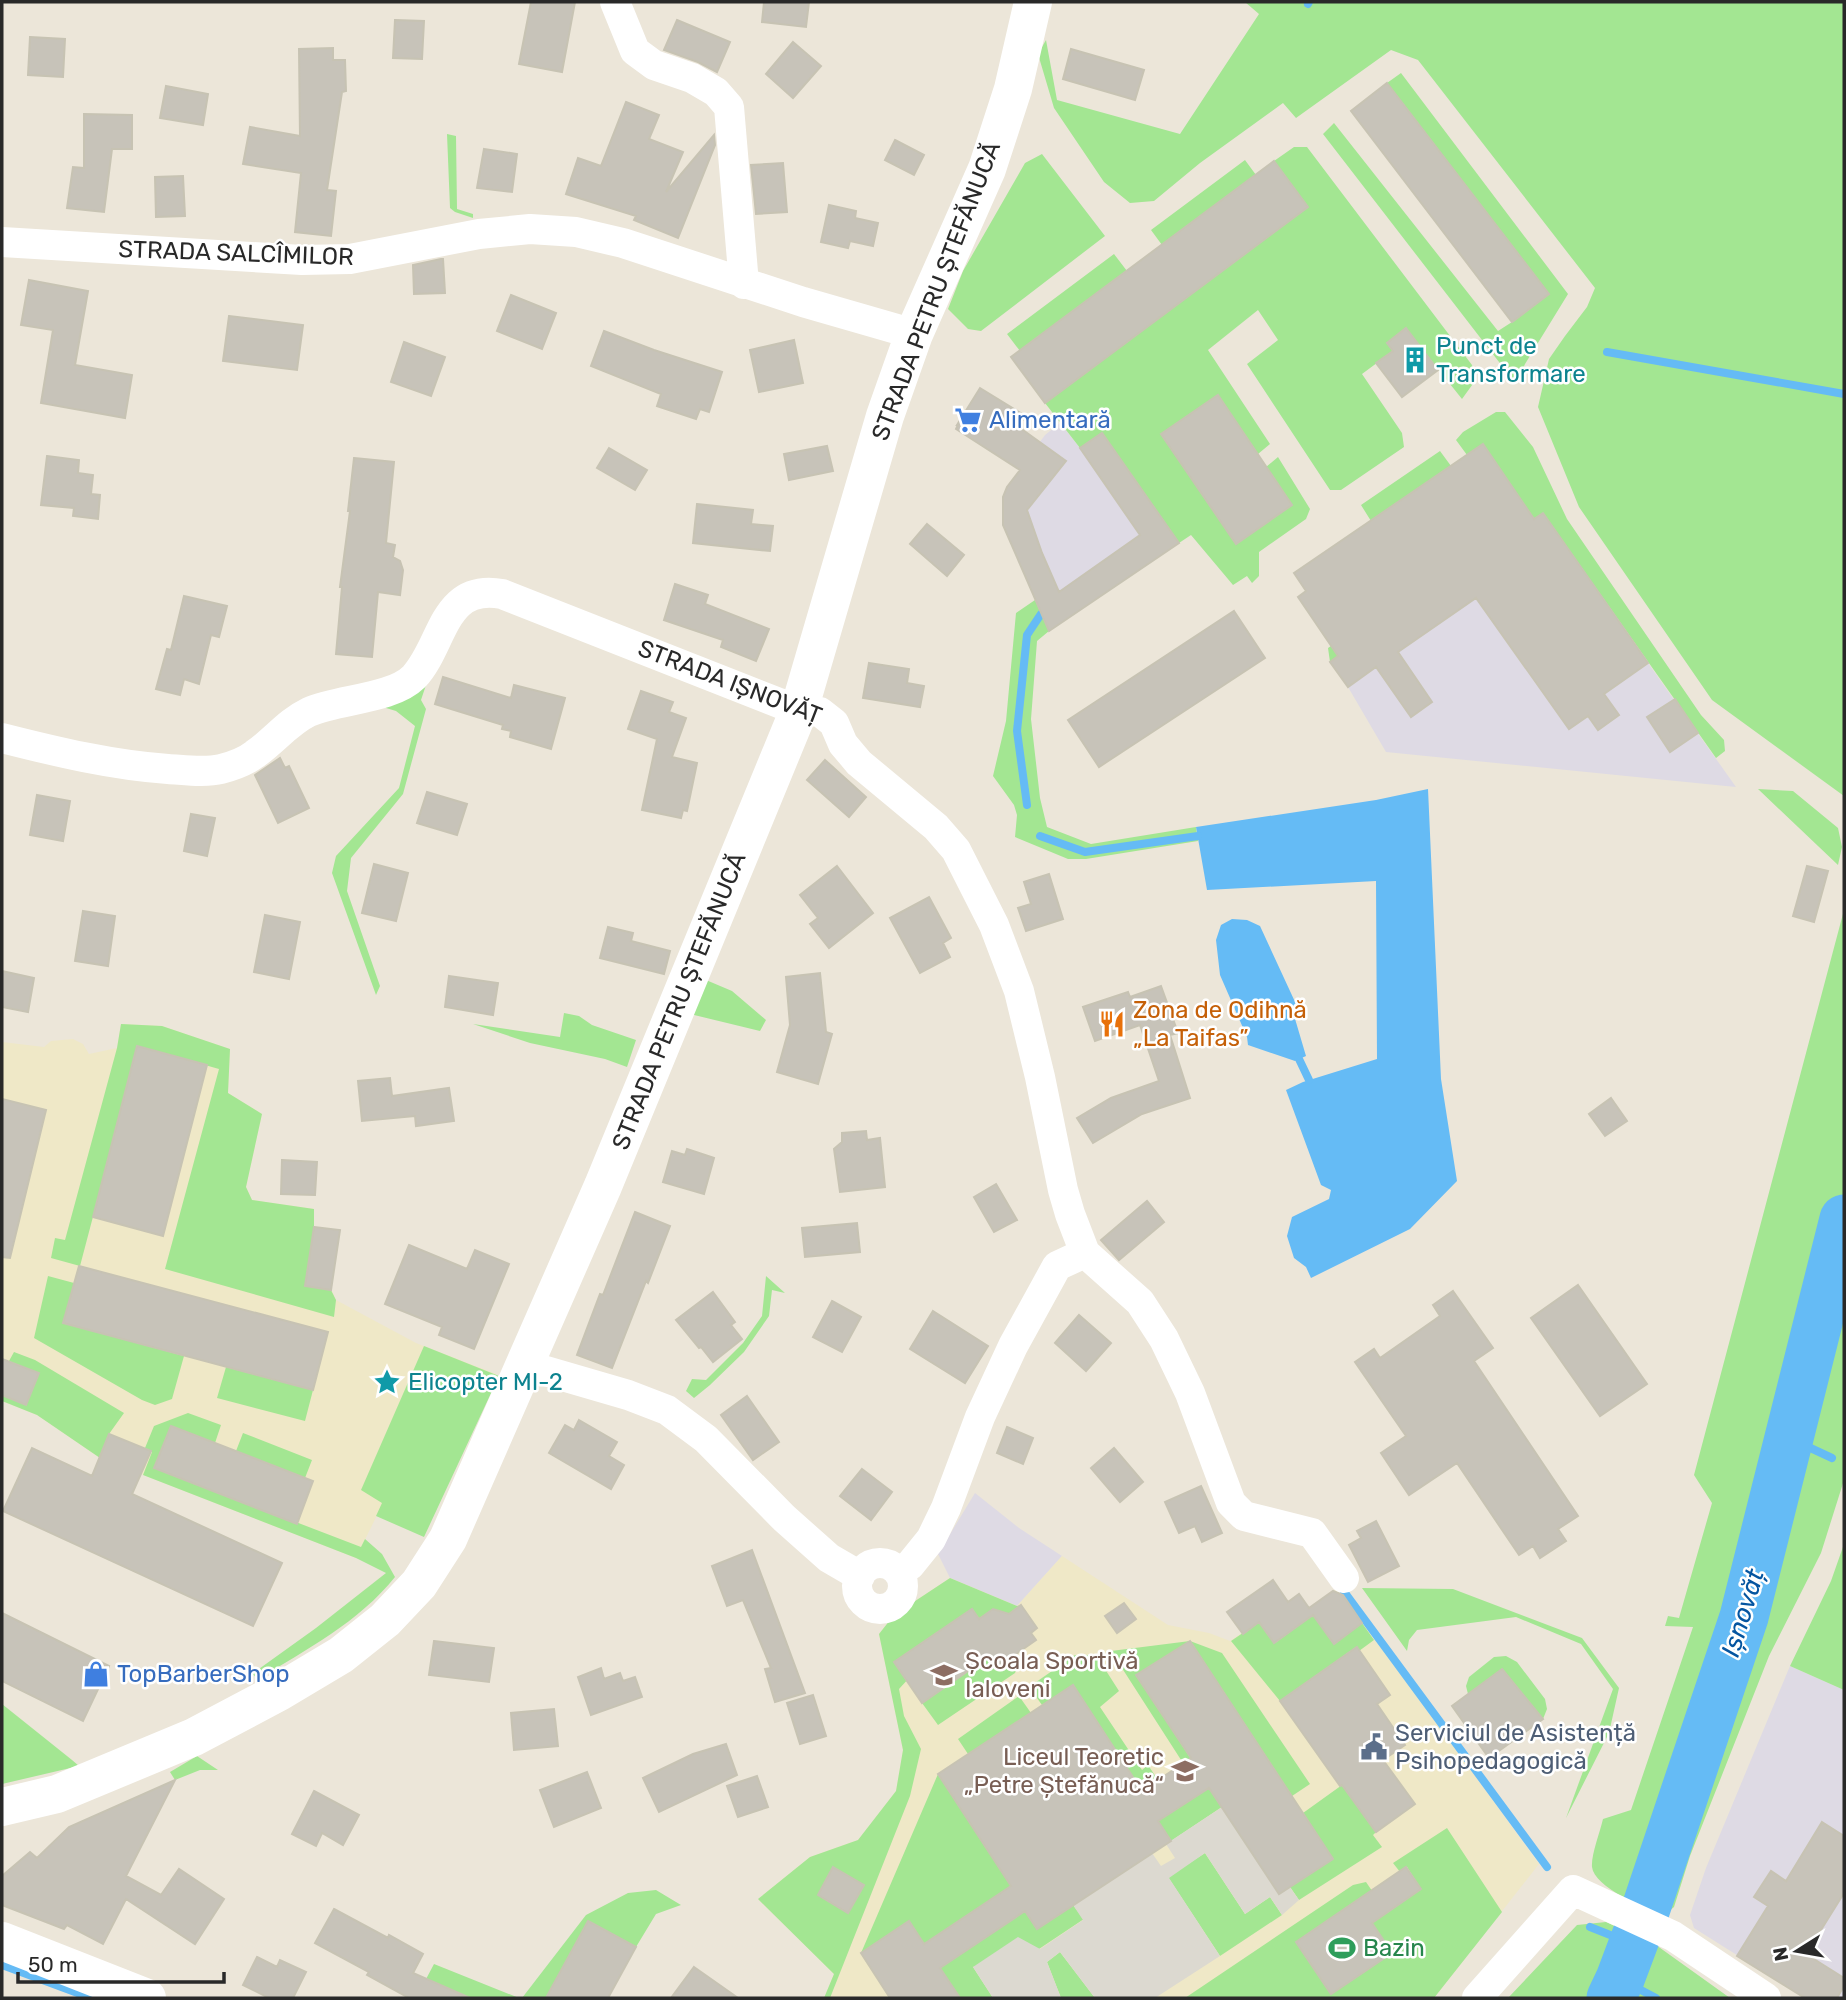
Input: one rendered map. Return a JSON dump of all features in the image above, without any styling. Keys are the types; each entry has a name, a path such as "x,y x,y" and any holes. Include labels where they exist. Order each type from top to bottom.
{"main road":[{"name":"STRADA PETRU ȘTEFĂNUCĂ","path":"2,1828 57,1794 194,1737 279,1692 341,1655 385,1620 419,1584 448,1539 640,1098 799,710 881,428 915,334 987,169 1013,89 1033,2"},
{"name":"STRADA PETRU ȘTEFĂNUCĂ","path":"2,1807 57,1794"},
{"path":"2,1941 147,1998"}],"street":[{"path":"615,2 635,51 654,65 692,78 716,92 729,107 744,284"},
{"name":"STRADA SALCÎMILOR","path":"2,242 302,260 349,260 479,234 530,229 576,232 624,243 744,284 915,334"},
{"name":"STRADA IȘNOVĂȚ","path":"2,738 63,753 144,767 190,771 219,769 254,756 287,726 307,713 396,690 413,677 424,663 448,615 462,601 474,594 488,591 603,632 799,710 820,712 834,723 843,744 859,763 936,827 956,850 967,871 994,925 1019,991 1063,1190 1085,1254 1140,1302 1164,1339 1190,1393 1231,1503 1244,1516 1312,1533 1344,1578"},
{"path":"525,1365 628,1395 667,1410 706,1439 784,1518 829,1558 860,1576 870,1566 878,1563 898,1572 910,1564 931,1539 946,1508 980,1417 1013,1346 1057,1266 1085,1254"},
{"path":"1477,1998 1573,1890 1673,1936 1766,1998"}],"shaded area":[{"path":"1060,423 1080,448 1102,433 1179,543 1049,631 1003,525 1003,497 1007,487 1045,435"},
{"path":"1543,513 1736,787 1386,752 1330,662"},
{"path":"121,1024 162,1026 230,1049 228,1093 262,1114 246,1187 252,1200 314,1209 314,1227 340,1230 331,1289 336,1300 416,1343 496,1374 383,1503 356,1558 100,1458 37,1415 2,1401 2,1042 44,1047 51,1041 73,1039 83,1044 89,1054 117,1048"},
{"path":"975,1493 1019,1528 1062,1556 1017,1606 950,1578 938,1554"},
{"name":"Liceul Teoretic „Petre Ștefănucă“","path":"1062,1556 1168,1625 1209,1633 1230,1641 1299,1594 1309,1608 1338,1588 1539,1864 1434,1998 824,1998 834,1974 758,1899 810,1857 858,1840 896,1791 903,1750 879,1634 894,1615 950,1578 1017,1606"},
{"path":"1790,1666 1844,1690 1844,1998 1805,1998 1694,1928 1690,1915 1706,1868"},
{"path":"1222,1807 1279,1894 1290,1887 1299,1900 1282,1915 1270,1897 1245,1914 1205,1853 1169,1878 1220,1956 1155,1998 1095,1998 1060,1952 1047,1962 1061,1998 993,1998 973,1967 1018,1937 1040,1949 1083,1920 1073,1905 1152,1853 1161,1866 1175,1858 1166,1844"}],"green space":[{"path":"1245,2 1844,2 1844,796 1712,700 1579,507 1538,407 1549,359 1587,307 1595,288 1418,60 1391,50 1296,118 1283,103 1200,163 1154,201 1130,203 1104,182 1054,108 1038,54 1046,40 1057,100 1180,134 1259,14"},
{"path":"1401,73 1568,294 1525,364 1516,384 1323,134 1334,123 1498,331 1548,294 1387,83"},
{"path":"447,134 456,136 457,209 473,214 473,218 450,208"},
{"path":"1294,147 1307,147 1472,365 1475,381 1462,399 1406,329 1387,343 1393,351 1362,374 1402,433 1404,447 1341,490 1330,490 1247,364 1278,340 1258,310 1208,350 1270,444 1258,454 1218,395 1162,434 1236,543 1292,505 1266,467 1278,457 1310,509 1306,519 1259,552 1259,576 1252,583 1247,576 1233,585 1191,535 1179,543 1102,433 1080,448 1045,403 1307,208 1274,161"},
{"path":"1042,154 1105,236 981,331 968,329 948,309 963,271 1025,163"},
{"path":"1245,160 1256,175 1162,245 1151,230"},
{"path":"1114,254 1127,271 1020,351 1007,334"},
{"path":"1496,412 1505,412 1533,447 1567,519 1701,715 1724,740 1725,751 1716,758 1543,513 1330,662 1328,648 1378,614 1467,455 1456,440 1463,432"},
{"path":"1440,451 1451,466 1371,521 1361,505"},
{"path":"1035,600 1049,631 1037,641 1031,719 1040,798 1047,827 1091,844 1196,827 1198,841 1086,859 1068,859 1015,837 1017,815 1014,805 993,776 1006,721 1016,613"},
{"path":"429,676 421,700 426,709 403,794 351,858 347,891 380,986 376,995 332,873 336,856 399,788 415,726 396,711 376,705"},
{"path":"1758,789 1793,791 1838,828 1842,847 1838,865"},
{"path":"1844,910 1844,1480 1821,1553 1769,1656 1690,1856 1674,1907 1662,1917 1621,1896 1601,1882 1592,1867 1593,1856 1603,1819 1631,1810 1693,1627 1665,1626 1668,1616 1679,1618 1712,1503 1694,1475"},
{"path":"706,980 732,991 766,1020 760,1031 690,1014"},
{"path":"564,1013 579,1016 592,1025 636,1040 627,1067 605,1059 530,1043 473,1024 560,1037"},
{"path":"121,1024 162,1026 230,1049 228,1093 262,1114 246,1187 252,1200 314,1209 305,1286 331,1290 336,1300 334,1317 165,1269 219,1069 138,1046 80,1266 51,1258 55,1238 65,1240 117,1048"},
{"path":"48,1276 74,1283 64,1323 184,1356 172,1399 155,1405 142,1400 34,1338"},
{"path":"766,1276 785,1293 772,1290 769,1316 744,1352 694,1398 686,1391 692,1379 706,1380 743,1343 762,1316"},
{"path":"424,1346 499,1376 424,1537 376,1516 382,1503 361,1490"},
{"path":"14,1352 35,1360 124,1413 109,1434 100,1458 37,1415 2,1401 2,1395 26,1405 39,1374 9,1361"},
{"path":"226,1367 313,1390 305,1421 217,1398"},
{"path":"188,1413 221,1425 215,1443 171,1426 155,1468 361,1547 365,1539 382,1554 395,1577 365,1608 348,1621 258,1679 252,1674 386,1573 356,1558 143,1475 152,1452 145,1448 154,1426"},
{"path":"243,1433 312,1460 305,1478 236,1451"},
{"path":"1844,1544 1844,1690 1790,1666 1831,1581"},
{"path":"950,1578 1017,1606 1021,1605 1009,1614 993,1609 979,1619 972,1609 899,1689 904,1716 921,1749 910,1796 830,1998 824,1998 834,1974 758,1899 810,1857 858,1840 896,1791 903,1750 879,1634 894,1615"},
{"path":"1362,1588 1453,1589 1582,1638 1619,1688 1609,1733 1566,1818 1613,1689 1581,1644 1516,1617 1417,1630 1409,1640 1407,1651"},
{"path":"1313,1615 1334,1644 1362,1623 1374,1640 1359,1651 1356,1647 1280,1701 1231,1641 1259,1622 1275,1643"},
{"path":"1190,1641 1222,1653 1310,1784 1292,1796"},
{"path":"1190,1641 1137,1676 1191,1759 1183,1763 1111,1651"},
{"path":"991,1655 999,1666 1015,1655 1018,1665 1015,1673 938,1725 922,1703"},
{"path":"1075,1655 1096,1655 1119,1691 1100,1707 1142,1770 1148,1765 1158,1780 1142,1791 1073,1686 1042,1705 1029,1687"},
{"path":"1506,1656 1517,1662 1545,1699 1547,1709 1543,1719 1502,1669 1468,1694 1466,1686 1469,1677 1494,1657"},
{"path":"1019,1696 1031,1713 968,1754 958,1739"},
{"path":"2,1704 72,1760 79,1766 2,1784"},
{"path":"197,1756 218,1770 200,1770 175,1780 170,1772"},
{"path":"938,1774 1011,1886 924,1944 909,1921 861,1953"},
{"path":"1342,1785 1376,1832 1373,1835 1382,1847 1299,1900 1290,1887 1333,1859 1303,1813"},
{"path":"1209,1788 1222,1807 1171,1841 1158,1821"},
{"path":"1447,1828 1502,1912 1434,1998 1185,1998 1353,1885 1366,1882 1387,1913 1421,1889 1407,1867 1400,1872 1393,1863"},
{"path":"1205,1853 1245,1914 1270,1897 1282,1915 1220,1956 1168,1877"},
{"path":"656,1890 681,1905 656,1914 636,1947 588,1921 546,1998 522,1998 586,1915 628,1893"},
{"path":"1073,1905 1084,1919 1039,1949 973,1967 993,1998 960,1998 940,1968 1025,1911 1037,1929"},
{"path":"1606,1922 1656,1945 1730,1998 1508,1998 1577,1925"},
{"path":"1060,1952 1095,1998 1061,1998 1047,1962"},
{"path":"434,1964 519,1998 470,1998 442,1986 437,1998 416,1998"}],"water":[{"path":"1428,789 1441,1079 1457,1181 1410,1229 1311,1278 1306,1267 1294,1258 1287,1236 1292,1217 1329,1199 1331,1190 1321,1185 1286,1090 1377,1059 1376,881 1207,890 1196,827 1376,800"},
{"path":"1232,919 1247,920 1260,926 1296,1004 1293,1012 1306,1056 1295,1061 1248,1045 1220,975 1216,940 1221,925"}],"building":[{"path":"531,2 575,2 562,72 519,64"},
{"path":"764,2 809,2 806,27 762,22"},
{"path":"395,20 424,21 422,59 393,58"},
{"path":"677,20 730,42 717,72 664,50"},
{"path":"30,37 65,39 63,77 28,75"},
{"path":"793,42 821,66 793,98 766,74"},
{"path":"333,48 333,60 345,60 346,91 342,92 327,190 336,191 331,236 295,232 301,173 243,164 250,127 300,136 299,49"},
{"path":"1071,49 1144,70 1135,100 1063,79"},
{"path":"1387,83 1549,294 1512,322 1351,111"},
{"path":"166,86 208,94 203,125 160,118"},
{"path":"626,102 659,115 649,139 683,152 666,192 714,135 715,145 678,238 634,220 636,216 566,194 578,158 601,166"},
{"path":"84,114 132,115 132,149 112,149 104,212 67,208 73,167 84,168"},
{"path":"895,140 924,155 914,175 885,160"},
{"path":"484,149 517,154 512,192 477,188"},
{"path":"1274,161 1308,207 1045,403 1011,357"},
{"path":"783,163 787,212 756,214 751,165"},
{"path":"183,176 185,216 156,217 155,177"},
{"path":"829,205 856,211 855,218 878,223 873,246 850,241 848,248 821,242"},
{"path":"443,259 445,293 414,294 413,265"},
{"path":"29,280 88,291 75,365 132,375 125,418 41,403 53,330 21,325"},
{"path":"511,295 556,313 542,349 497,331"},
{"path":"229,316 303,325 297,370 223,361"},
{"path":"1406,328 1438,370 1402,397 1376,363 1393,351 1387,343"},
{"path":"604,331 722,372 709,412 700,409 696,419 657,406 661,394 591,366"},
{"path":"794,340 803,383 759,392 750,350"},
{"path":"404,342 445,357 431,396 391,382"},
{"path":"980,388 1027,417 1016,425 1066,461 1027,510 1059,592 1140,535 1080,448 1102,433 1179,543 1049,631 1003,525 1003,497 1020,470 956,429"},
{"path":"1218,395 1292,505 1236,544 1161,434"},
{"path":"1483,444 1534,519 1543,513 1648,663 1604,694 1619,715 1598,730 1588,716 1569,729 1476,598 1398,652 1432,702 1411,717 1376,667 1348,687 1330,662 1338,656 1298,597 1306,591 1294,573"},
{"path":"827,446 833,471 789,480 784,454"},
{"path":"609,448 647,470 635,490 597,468"},
{"path":"47,456 79,460 78,473 93,475 91,494 100,495 98,519 73,516 74,508 41,505"},
{"path":"354,458 394,462 386,543 395,545 393,557 400,561 403,570 400,595 378,592 372,657 336,654 340,587"},
{"path":"697,504 753,510 751,524 773,526 770,551 693,543"},
{"path":"927,524 964,555 947,576 910,544"},
{"path":"675,584 708,595 705,604 769,629 756,661 721,647 723,640 664,620"},
{"path":"184,596 227,606 219,637 211,635 199,684 184,679 180,695 156,689 167,649 171,650"},
{"path":"1234,611 1265,658 1099,767 1068,720"},
{"path":"869,663 909,669 907,683 924,686 920,707 863,698"},
{"path":"443,677 511,698 514,685 565,698 551,749 510,737 511,731 502,729 503,725 435,704"},
{"path":"641,691 673,702 669,712 686,718 672,757 697,763 687,811 683,810 681,818 642,810 657,739 628,729"},
{"path":"1675,699 1698,733 1670,752 1647,717"},
{"path":"280,758 285,768 289,766 309,808 278,823 255,775"},
{"path":"825,760 866,797 849,817 807,780"},
{"path":"427,792 467,804 457,835 417,823"},
{"path":"37,795 70,801 63,841 30,835"},
{"path":"191,814 215,818 207,856 184,851"},
{"path":"374,864 408,873 396,921 362,913"},
{"path":"837,866 873,913 829,948 810,924 818,918 800,895"},
{"path":"1807,866 1828,871 1814,922 1793,916"},
{"path":"1049,874 1063,919 1026,931 1018,908 1031,904 1024,882"},
{"path":"929,897 951,938 943,943 950,957 920,973 890,918"},
{"path":"83,911 115,916 108,966 75,961"},
{"path":"265,915 300,922 289,979 254,972"},
{"path":"608,927 633,933 631,941 670,951 664,974 600,958"},
{"path":"2,971 34,978 28,1012 2,1007"},
{"path":"820,973 826,1032 832,1034 818,1084 777,1072 790,1025 786,977"},
{"path":"449,976 498,983 493,1015 445,1007"},
{"path":"1161,986 1178,1033 1170,1035 1190,1098 1142,1114 1093,1143 1077,1118 1111,1098 1159,1081 1140,1025 1095,1041 1083,1007 1128,992 1130,997"},
{"path":"137,1046 207,1065 163,1236 93,1217"},
{"path":"390,1078 392,1096 449,1088 454,1121 416,1126 415,1116 362,1121 358,1081"},
{"path":"1611,1098 1627,1121 1605,1136 1589,1114"},
{"path":"2,1099 46,1110 10,1258 2,1257"},
{"path":"866,1131 867,1140 880,1138 885,1187 840,1192 834,1149 842,1142 842,1133"},
{"path":"687,1149 714,1158 704,1194 663,1182 672,1151 685,1155"},
{"path":"282,1160 317,1162 315,1195 281,1194"},
{"path":"996,1184 1017,1220 994,1232 974,1197"},
{"path":"1147,1201 1164,1222 1119,1260 1101,1240"},
{"path":"635,1212 670,1226 612,1368 577,1355"},
{"path":"857,1223 860,1252 805,1257 802,1228"},
{"path":"314,1227 340,1230 331,1290 305,1286"},
{"path":"409,1245 467,1269 475,1250 509,1264 474,1349 439,1335 442,1327 385,1304"},
{"path":"79,1266 328,1332 313,1390 63,1323"},
{"path":"1578,1285 1647,1384 1600,1416 1531,1318"},
{"path":"1453,1291 1493,1348 1474,1361 1578,1516 1558,1529 1566,1541 1540,1558 1533,1546 1519,1555 1457,1463 1409,1495 1381,1453 1406,1436 1355,1362 1374,1349 1380,1358 1440,1316 1433,1305"},
{"path":"713,1292 735,1322 731,1325 742,1339 713,1362 676,1320"},
{"path":"832,1301 861,1317 842,1352 813,1337"},
{"path":"933,1311 988,1346 965,1383 910,1349"},
{"path":"1079,1315 1111,1343 1086,1371 1055,1343"},
{"path":"2,1359 39,1373 26,1405 2,1395"},
{"path":"747,1396 779,1442 753,1460 721,1415"},
{"path":"579,1420 617,1442 609,1456 624,1465 611,1489 549,1453 565,1425 574,1430"},
{"path":"171,1426 313,1481 297,1524 154,1468"},
{"path":"1007,1427 1033,1438 1023,1464 997,1453"},
{"path":"109,1434 151,1451 132,1494 282,1563 253,1626 3,1511 32,1448 92,1476"},
{"path":"1114,1448 1143,1482 1120,1502 1091,1468"},
{"path":"862,1469 892,1492 871,1520 840,1496"},
{"path":"1201,1486 1222,1533 1202,1542 1195,1526 1179,1533 1165,1502"},
{"path":"1376,1521 1399,1566 1368,1582 1349,1545 1361,1538 1357,1531"},
{"path":"752,1550 805,1693 775,1702 765,1669 771,1668 743,1600 727,1606 712,1566"},
{"path":"1273,1580 1288,1602 1299,1594 1309,1608 1333,1591 1343,1595 1362,1623 1334,1644 1313,1615 1274,1643 1259,1622 1243,1634 1227,1612"},
{"path":"1124,1603 1136,1619 1117,1633 1105,1616"},
{"path":"1021,1605 1037,1628 1031,1633 1036,1640 999,1666 991,1655 922,1703 894,1662 972,1609 979,1619 993,1609 1009,1614"},
{"path":"2,1613 109,1666 83,1721 2,1681"},
{"path":"434,1641 494,1648 489,1682 429,1675"},
{"path":"1190,1641 1333,1859 1279,1894 1209,1788 1158,1821 1171,1841 1037,1929 1025,1911 940,1968 960,1998 890,1998 861,1953 909,1921 924,1944 1011,1886 938,1774 1073,1685 1142,1791 1191,1758 1136,1675"},
{"path":"1357,1647 1390,1695 1377,1704 1405,1745 1383,1760 1415,1804 1376,1832 1280,1701"},
{"path":"601,1668 604,1679 620,1673 623,1681 635,1677 642,1697 591,1715 578,1677"},
{"path":"1502,1669 1543,1719 1489,1758 1452,1706"},
{"path":"813,1695 826,1736 800,1744 787,1703"},
{"path":"554,1709 558,1746 514,1750 511,1713"},
{"path":"726,1744 737,1775 659,1812 643,1778 693,1754"},
{"path":"587,1772 601,1808 554,1827 540,1790"},
{"path":"757,1776 768,1807 738,1817 727,1786"},
{"path":"175,1780 126,1876 161,1895 179,1869 224,1899 195,1944 126,1899 103,1944 67,1925 64,1929 2,1905 2,1876 30,1852 37,1858 69,1827"},
{"path":"314,1791 359,1815 343,1845 322,1833 316,1846 292,1834"},
{"path":"1822,1822 1844,1836 1844,1893 1806,1954 1844,1978 1844,1986 1837,1998 1805,1998 1737,1956 1768,1906 1754,1897 1771,1871 1786,1881"},
{"path":"833,1867 864,1885 848,1913 818,1895"},
{"path":"1406,1867 1421,1889 1372,1923 1392,1953 1331,1994 1296,1942"},
{"path":"334,1909 423,1954 413,1973 470,1998 409,1998 367,1975 369,1972 315,1943"},
{"path":"588,1921 636,1947 608,1998 546,1998"},
{"path":"257,1957 277,1967 280,1960 306,1972 293,1998 269,1998 243,1985"},
{"path":"694,1967 738,1998 671,1998"}],"waterway":[{"path":"1607,352 1844,394"},
{"path":"1027,805 1017,731 1027,635 1041,614"},
{"path":"1040,836 1085,852 1198,836"},
{"path":"1299,1059 1309,1080"},
{"name":"Ișnovăț","path":"1611,1998 1641,1923 1744,1617 1844,1219"},
{"path":"1789,1438 1832,1458"},
{"path":"1340,1586 1547,1867"},
{"path":"1590,1927 1633,1944"},
{"path":"2,1965 91,1998"},
{"path":"1620,1979 1656,1998"}],"place":[{"name":"Punct de Transformare","path":"1415,360"},
{"name":"Alimentară","path":"968,420"},
{"name":"Zona de Odihnă „La Taifas”","path":"1112,1024"},
{"name":"Elicopter MI-2","path":"387,1382"},
{"name":"TopBarberShop","path":"96,1674"},
{"name":"Școala Sportivă Ialoveni","path":"944,1675"},
{"name":"Serviciul de Asistență Psihopedagogică","path":"1374,1747"},
{"name":"Liceul Teoretic „Petre Ștefănucă“","path":"1185,1771"},
{"name":"Bazin","path":"1342,1948"}]}
